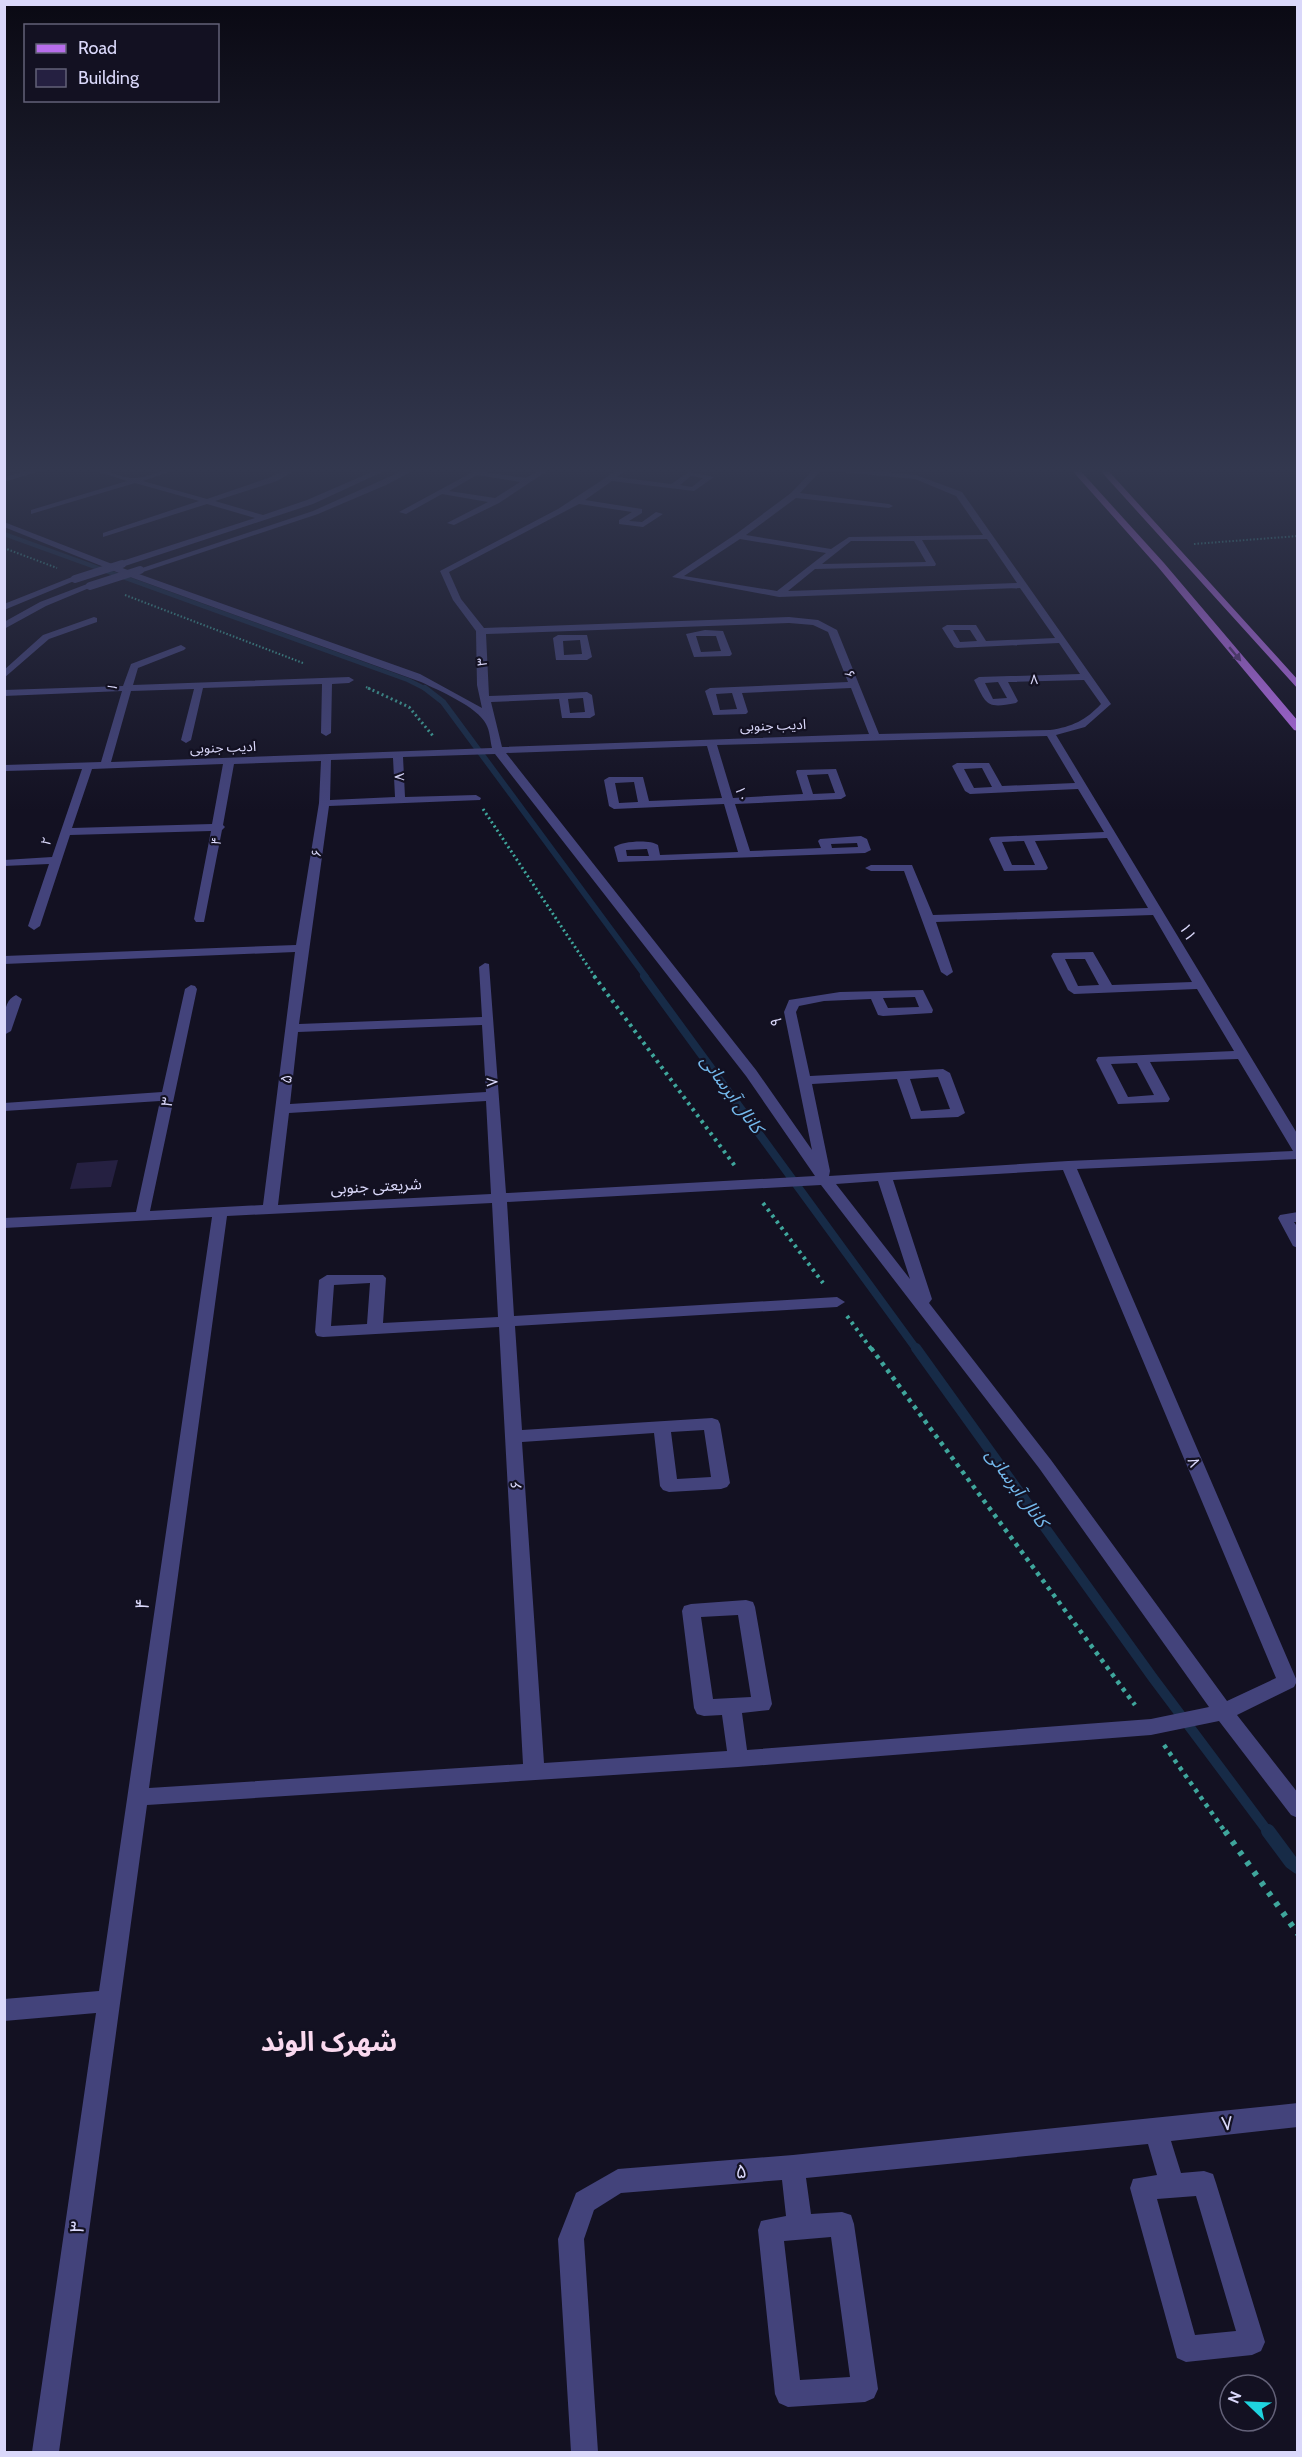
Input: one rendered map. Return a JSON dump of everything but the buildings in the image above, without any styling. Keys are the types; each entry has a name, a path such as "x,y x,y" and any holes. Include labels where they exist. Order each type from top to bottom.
{"main road":[{"path":"1175,582 1298,728"},
{"path":"1204,582 1298,686"}],"street":[{"path":"4,607 67,582"},
{"path":"4,626 43,604 104,582"},
{"path":"152,582 417,676 440,686 467,703 490,722"},
{"path":"449,582 457,600 481,631"},
{"path":"704,582 778,594 1023,585"},
{"path":"778,594 794,582"},
{"path":"1021,582 1089,677"},
{"path":"4,599 38,592"},
{"path":"4,675 46,637 94,620"},
{"name":"۶","path":"481,631 568,633 703,628 789,620 814,622 831,630 875,736"},
{"path":"983,644 973,627 947,628 957,645 983,644 1063,640"},
{"name":"۳","path":"481,631 482,686 496,749"},
{"name":"۱","path":"105,765 134,666 181,648"},
{"name":"۸","path":"1002,680 1013,701 990,702 979,680 1089,677"},
{"name":"ادیب جنوبی","path":"4,768 230,762 496,749 875,736 1050,733 1071,730 1089,723 1106,704 1089,677"},
{"path":"4,693 349,680"},
{"path":"326,733 327,682"},
{"path":"736,690 855,685"},
{"path":"186,740 199,686"},
{"path":"485,699 563,696"},
{"name":"۱۱","path":"1050,733 1298,1148"},
{"name":"۱۰","path":"711,742 745,855"},
{"path":"496,749 751,1073 825,1180 1045,1464 1217,1713 1298,1809"},
{"name":"۸","path":"398,754 400,801"},
{"name":"۶","path":"302,948 324,803 326,757"},
{"name":"۴","path":"200,919 230,762"},
{"name":"۲","path":"34,926 88,766"},
{"path":"999,790 1082,786"},
{"path":"644,804 809,797"},
{"path":"324,803 476,798"},
{"path":"65,832 219,827"},
{"path":"1028,838 1111,835"},
{"path":"655,859 828,851"},
{"path":"4,862 56,860"},
{"path":"871,868 908,867 947,972"},
{"path":"929,919 1156,911"},
{"path":"4,960 302,948"},
{"name":"۵","path":"270,1210 302,948"},
{"name":"۷","path":"484,967 498,1198"},
{"path":"1107,988 1200,985"},
{"name":"۳","path":"142,1216 191,989"},
{"name":"۹","path":"825,1180 790,1012 794,1003 806,1000 919,993 927,1010"},
{"path":"4,1031 16,999"},
{"path":"292,1028 488,1021"},
{"path":"1141,1058 1163,1099 1123,1101 1103,1060 1141,1058 1242,1055"},
{"path":"804,1080 902,1075"},
{"path":"4,1107 168,1096"},
{"path":"282,1110 493,1096"},
{"name":"شریعتی جنوبی","path":"4,1223 749,1185 1068,1165 1298,1155"},
{"name":"۸","path":"1068,1165 1287,1681 1217,1713"},
{"path":"884,1176 927,1310"},
{"name":"۶","path":"498,1198 534,1772"},
{"name":"۴","path":"109,2001 220,1212"},
{"path":"1298,1217 1285,1218 1298,1243"},
{"path":"375,1329 378,1278 327,1280 323,1332 506,1322 837,1302"},
{"path":"513,1437 662,1427 712,1424 721,1482 669,1486 662,1427"},
{"path":"747,1607 762,1704 731,1706 704,1708 691,1611 747,1607"},
{"path":"731,1706 738,1759"},
{"path":"138,1797 738,1759 1151,1727 1217,1713"},
{"path":"4,2010 109,2001"},
{"name":"۳","path":"45,2452 109,2001"},
{"name":"۷","path":"1156,2131 1298,2115"},
{"path":"1156,2131 1172,2185"},
{"name":"۵","path":"584,2452 571,2240 585,2202 618,2181 793,2167 1156,2131"},
{"path":"793,2167 800,2227"},
{"path":"1204,2183 1252,2342 1186,2349 1142,2188 1172,2185 1204,2183"},
{"path":"842,2224 865,2389 788,2394 770,2230 800,2227 842,2224"}],"waterway":[{"name":"کانال آبرسانی","path":"136,582 408,680 427,689"},
{"name":"کانال آبرسانی","path":"427,689 443,702 646,977"},
{"name":"کانال آبرسانی","path":"644,976 917,1350"},
{"name":"کانال آبرسانی","path":"916,1348 1153,1678 1269,1833"},
{"name":"کانال آبرسانی","path":"1268,1831 1291,1862 1298,1867"}],"district":[{"name":"شهرک الوند","path":"329,2041"}]}
